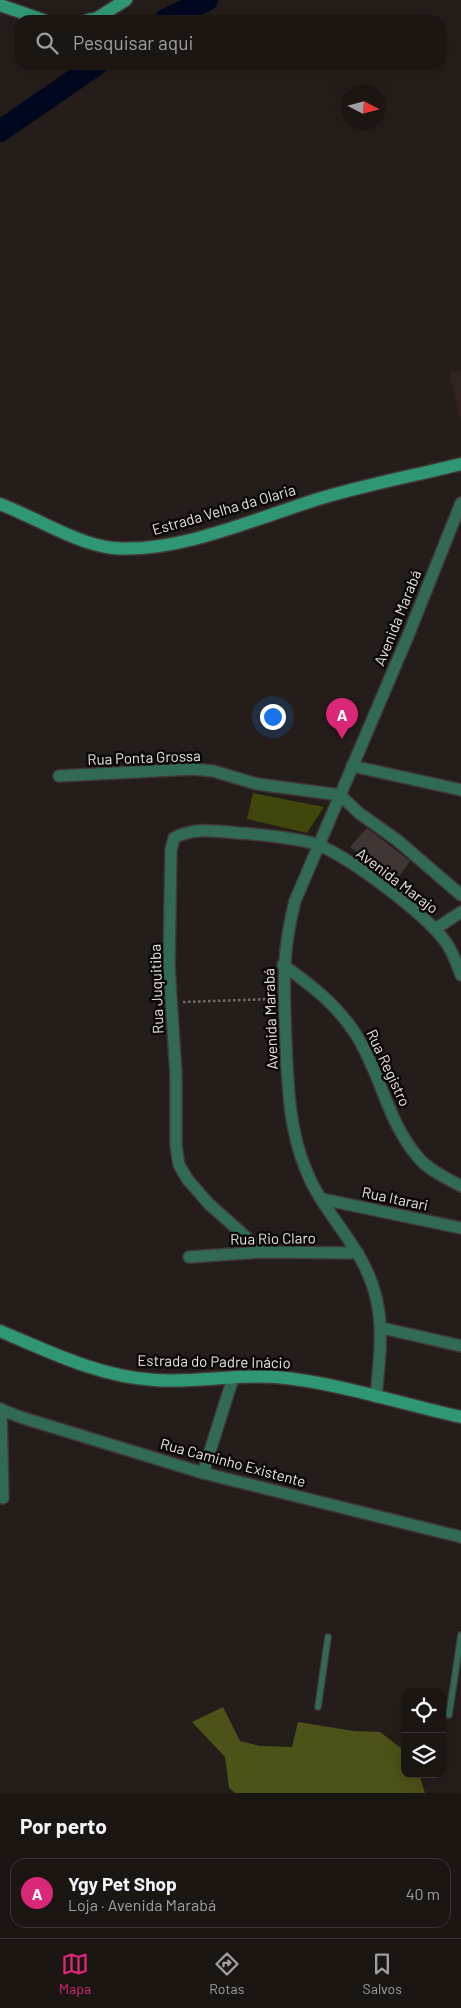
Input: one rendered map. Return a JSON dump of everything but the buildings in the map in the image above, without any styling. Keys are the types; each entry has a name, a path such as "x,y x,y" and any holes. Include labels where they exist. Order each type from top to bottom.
{"street":[{"path":"101,15 126,0"},
{"path":"0,5 29,15"},
{"name":"Estrada Velha da Olaria","path":"0,504 80,538 111,548 143,549 172,545 326,497 461,464"},
{"name":"Avenida Marabá","path":"376,1397 382,1328 377,1298 358,1253 322,1199 304,1165 296,1143 289,1104 283,965 287,934 295,902 408,636 461,503"},
{"path":"352,766 461,790"},
{"name":"Rua Ponta Grossa","path":"59,776 192,769 213,771 257,784 340,795"},
{"path":"340,795 359,813 397,840 461,895"},
{"name":"Rua Juquitiba","path":"263,1252 209,1204 188,1180 179,1165 176,1145 169,958 171,850 174,838 188,832 208,831 253,834 319,845"},
{"name":"Avenida Marajo","path":"319,845 362,872 435,929 447,943 461,975"},
{"path":"435,929 461,912"},
{"name":"Rua Registro","path":"283,965 318,990 340,1011 351,1027 382,1088 404,1138 418,1158 437,1173 461,1186"},
{"name":"Rua Itarari","path":"322,1199 461,1228"},
{"name":"Rua Rio Claro","path":"189,1257 263,1252 358,1253"},
{"path":"382,1328 461,1346"},
{"name":"Estrada do Padre Inácio","path":"0,1331 65,1359 113,1374 153,1380 275,1377 319,1384 461,1418"},
{"path":"203,1473 232,1378"},
{"path":"0,1409 3,1498"},
{"name":"Rua Caminho Existente","path":"0,1409 20,1417 203,1473 461,1537"}],"lane":[{"path":"448,1715 461,1635"},
{"path":"318,1707 328,1637"}],"path":[{"path":"172,1002 284,999"}],"shaded area":[{"path":"461,370 461,423 449,372"}],"green space":[{"path":"253,793 324,807 307,833 247,819"},
{"path":"223,1707 240,1741 260,1746 292,1747 298,1722 354,1731 380,1732 401,1748 401,1778 420,1778 425,1793 235,1793 229,1788 225,1757 192,1722"}],"waterway":[{"path":"176,15 207,0"},
{"path":"0,131 89,70"}],"place":[{"name":"Ygy Pet Shop","path":"342,739"}]}
